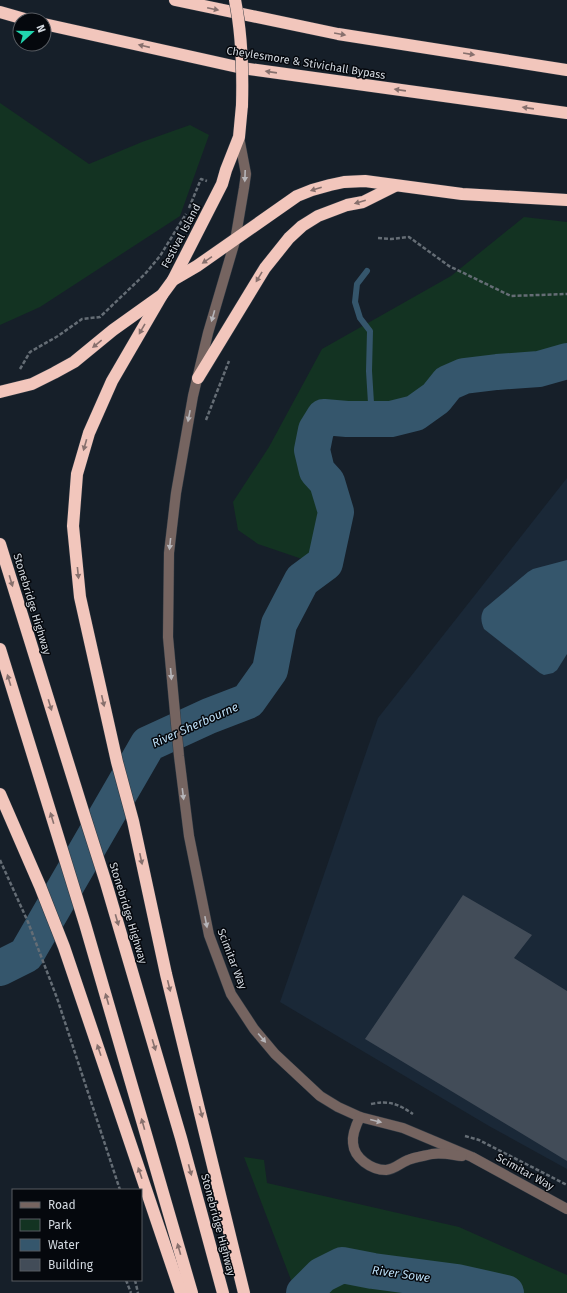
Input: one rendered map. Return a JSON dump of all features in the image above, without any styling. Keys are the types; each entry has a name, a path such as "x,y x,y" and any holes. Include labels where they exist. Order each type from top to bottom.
{"highway":[{"path":"175,0 338,34 567,70"},
{"name":"Festival Island","path":"0,392 32,384 74,362 113,330 162,295 173,280 222,184 239,137 242,105 242,51 235,0"},
{"path":"0,12 12,15"},
{"name":"Cheylesmore & Stivichall Bypass","path":"52,26 242,68 567,113"},
{"path":"173,280 197,266 298,196 312,190 344,182 365,181 462,194 567,200"},
{"path":"198,378 264,268 289,238 302,226 318,216 347,205 363,202 396,186"},
{"path":"162,295 100,404 89,433 77,474 73,526 80,597 117,762 133,821 166,974 244,1293"},
{"name":"Stonebridge Highway","path":"0,544 106,883 181,1138 221,1288"},
{"path":"0,649 85,924 186,1290"},
{"path":"0,794 40,886 64,947 186,1290"}],"street":[{"name":"Scimitar Way","path":"239,137 246,174 234,241 208,333 188,422 176,493 170,553 168,637 178,756 189,836 209,935 231,994 258,1034 275,1054 304,1083 320,1096 338,1107 360,1117 403,1128 472,1157 567,1209"},
{"name":"Scimitar Way","path":"360,1117 355,1127 352,1142 357,1155 366,1164 376,1169 385,1170 393,1168 408,1160 434,1154 472,1157"}],"path":[{"path":"378,238 409,237 449,266 511,296 567,294"},
{"path":"0,860 28,922 52,985 120,1189"},
{"path":"366,1104 386,1101 403,1107 416,1116"},
{"path":"461,1134 479,1140 567,1185"},
{"path":"126,1281 131,1293"},
{"path":"135,1281 138,1293"}],"shaded area":[{"path":"567,478 567,1169 489,1126 280,1002 378,718"}],"green space":[{"path":"0,103 89,164 142,142 190,125 209,135 180,216 40,307 0,325"},
{"path":"524,217 567,222 567,348 513,362 465,362 440,373 424,398 403,410 380,410 341,401 322,403 309,417 303,430 301,443 301,462 318,481 324,513 318,555 305,560 258,544 238,530 233,502 269,447 322,349 451,276"},
{"path":"244,1157 264,1160 267,1183 459,1227 567,1275 567,1293 296,1293"}],"water":[{"path":"567,560 567,654 557,670 553,673 544,675 484,629 481,617 484,609 528,572 533,569"}],"building":[{"path":"463,895 532,935 514,958 567,991 567,1161 365,1039"}],"waterway":[{"path":"367,271 357,284 355,302 360,318 370,331 369,371 372,419"},
{"name":"River Sherbourne","path":"0,968 26,955 148,744 209,716 248,701 270,670 279,624 302,580 325,563 336,512 327,482 317,471 312,450 316,430 324,417 347,419 391,419 415,413 436,398 448,383 464,376 539,369 567,361"},
{"name":"River Sowe","path":"304,1293 322,1275 342,1265 373,1271 457,1282 506,1293"}]}
